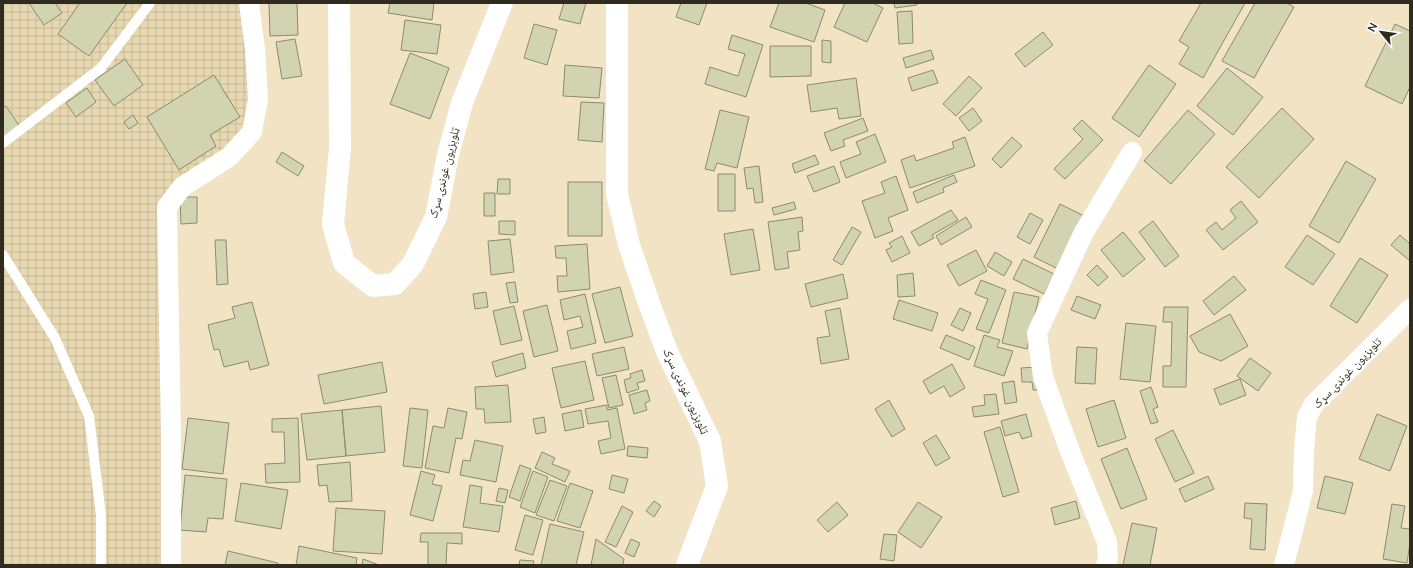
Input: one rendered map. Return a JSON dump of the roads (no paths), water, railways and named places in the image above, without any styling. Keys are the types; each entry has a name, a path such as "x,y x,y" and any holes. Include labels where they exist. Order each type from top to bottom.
{"street":[{"path":"171,565 171,435 167,207 182,187 229,157 252,132 258,99 255,49 249,3"},
{"name":"ټلوېزيون غونډۍ سړک","path":"339,3 340,148 333,224 344,263 373,286 395,284 413,264 436,217 448,155 462,103 502,3"},
{"name":"ټلوېزيون غونډۍ سړک","path":"617,3 617,194 629,245 652,312 668,354 710,441 717,486 687,565"},
{"path":"1106,565 1108,558 1107,542 1071,454 1043,377 1037,333 1083,234 1132,152"},
{"name":"تلوېزيون غونډۍ سړک","path":"1284,565 1302,491 1307,417 1314,404 1410,309"}],"lane":[{"path":"3,143 102,68 150,3"},
{"path":"3,254 55,338 89,416 101,516 101,565"}]}
